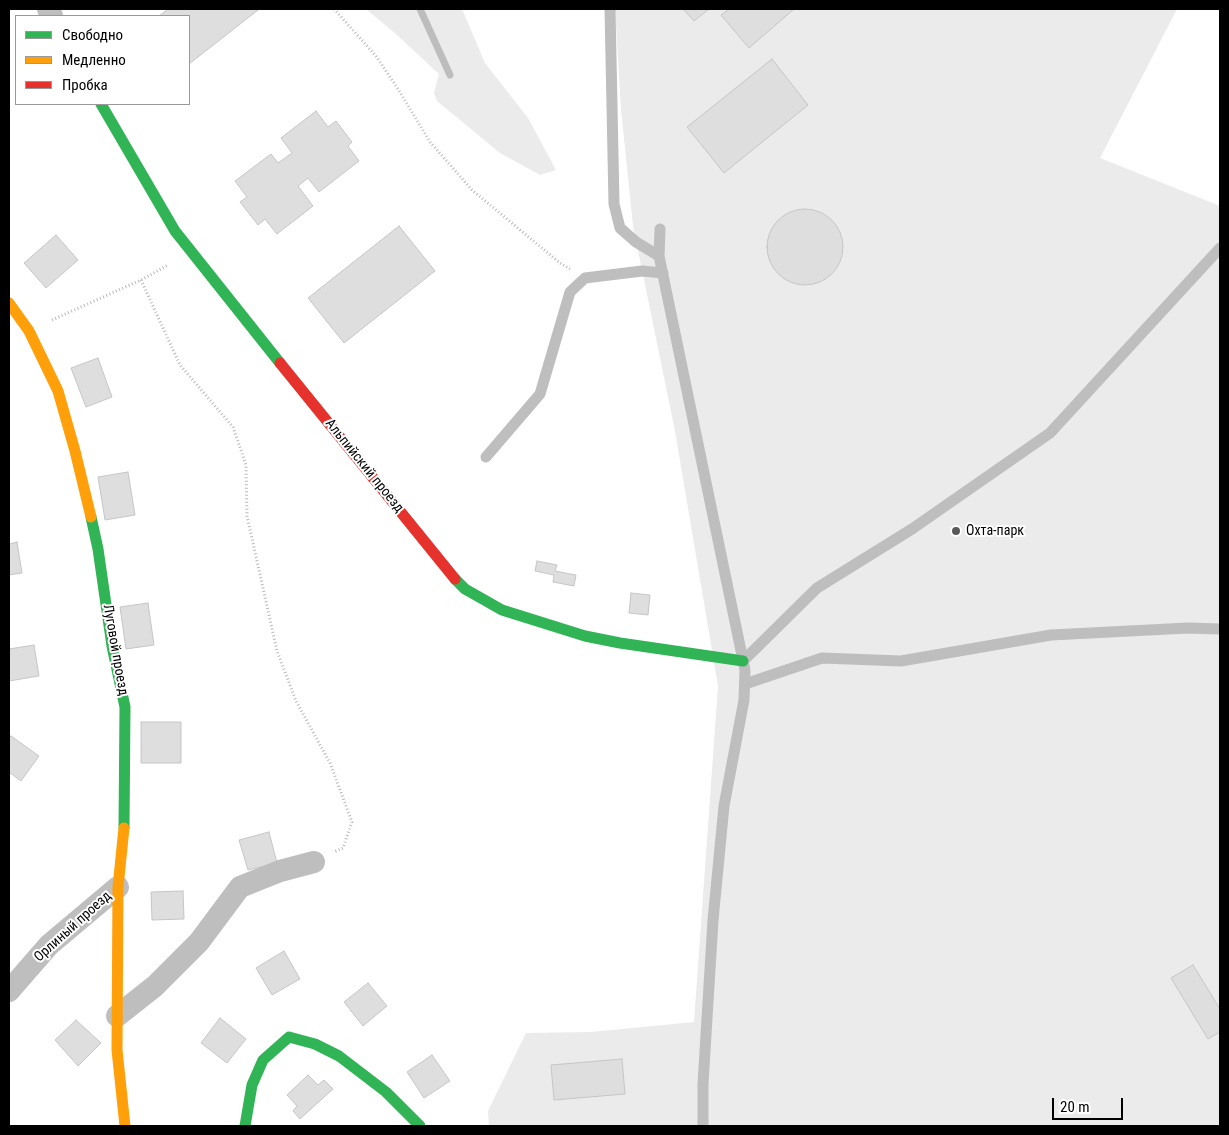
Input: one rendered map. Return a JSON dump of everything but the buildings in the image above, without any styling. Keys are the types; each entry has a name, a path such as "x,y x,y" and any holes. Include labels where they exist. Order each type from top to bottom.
{"street":[{"name":"Альпийский проезд","path":"102,105 175,231 191,254 451,575 465,589 502,610 586,636 620,643 743,661"},
{"name":"Луговой проезд","path":"9,303 29,331 58,391 75,451 98,549 112,646 125,707 125,814 118,887 117,1016 117,1050 125,1126"},
{"path":"117,1016 155,986 199,942 240,887 280,871 314,862"},
{"name":"Орлиный проезд","path":"9,991 49,945 118,887"},
{"path":"245,1126 252,1085 263,1060 289,1037 315,1044 338,1056 386,1092 420,1126"}],"lane":[{"path":"610,9 614,204 620,228 636,242 659,256"},
{"path":"660,229 659,256 745,670 744,700 724,806 714,911 703,1084 703,1126"},
{"path":"743,661 817,588 912,529 1050,433 1220,248"},
{"path":"486,457 540,394 570,292 585,278 642,272 663,273"},
{"path":"745,684 822,658 902,662 1051,635 1188,628 1220,629"}],"path":[{"path":"334,9 376,56 430,142 472,190 560,263 585,278"},
{"path":"29,331 142,280 191,254"},
{"path":"142,280 180,365 233,427 246,465 247,516 277,651 296,701 330,763 352,822 343,848 314,862"}],"shaded area":[{"path":"366,9 462,9 485,63 528,118 556,170 540,175 500,153 437,101 434,93 439,74"},
{"name":"Охта-парк","path":"615,9 1177,9 1100,158 1220,206 1220,1126 489,1126 488,1111 526,1033 591,1032 694,1022 718,686 675,431 633,226 621,109"}],"waterway":[{"path":"420,9 450,75"}],"traffic: fast":[{"path":"102,105 175,231 280,363"},
{"path":"91,517 98,549 112,646 125,707 124,828"},
{"path":"455,579 465,589 502,610 585,636 743,661"},
{"path":"245,1126 252,1085 263,1060 289,1037 315,1044 339,1056 386,1092 420,1126"}],"traffic: slow":[{"path":"9,303 29,331 58,391 91,517"},
{"path":"124,828 118,887 117,1050 125,1126"}],"traffic: jam":[{"path":"280,363 455,579"}],"place":[{"name":"Охта-парк","path":"956,531"}]}
